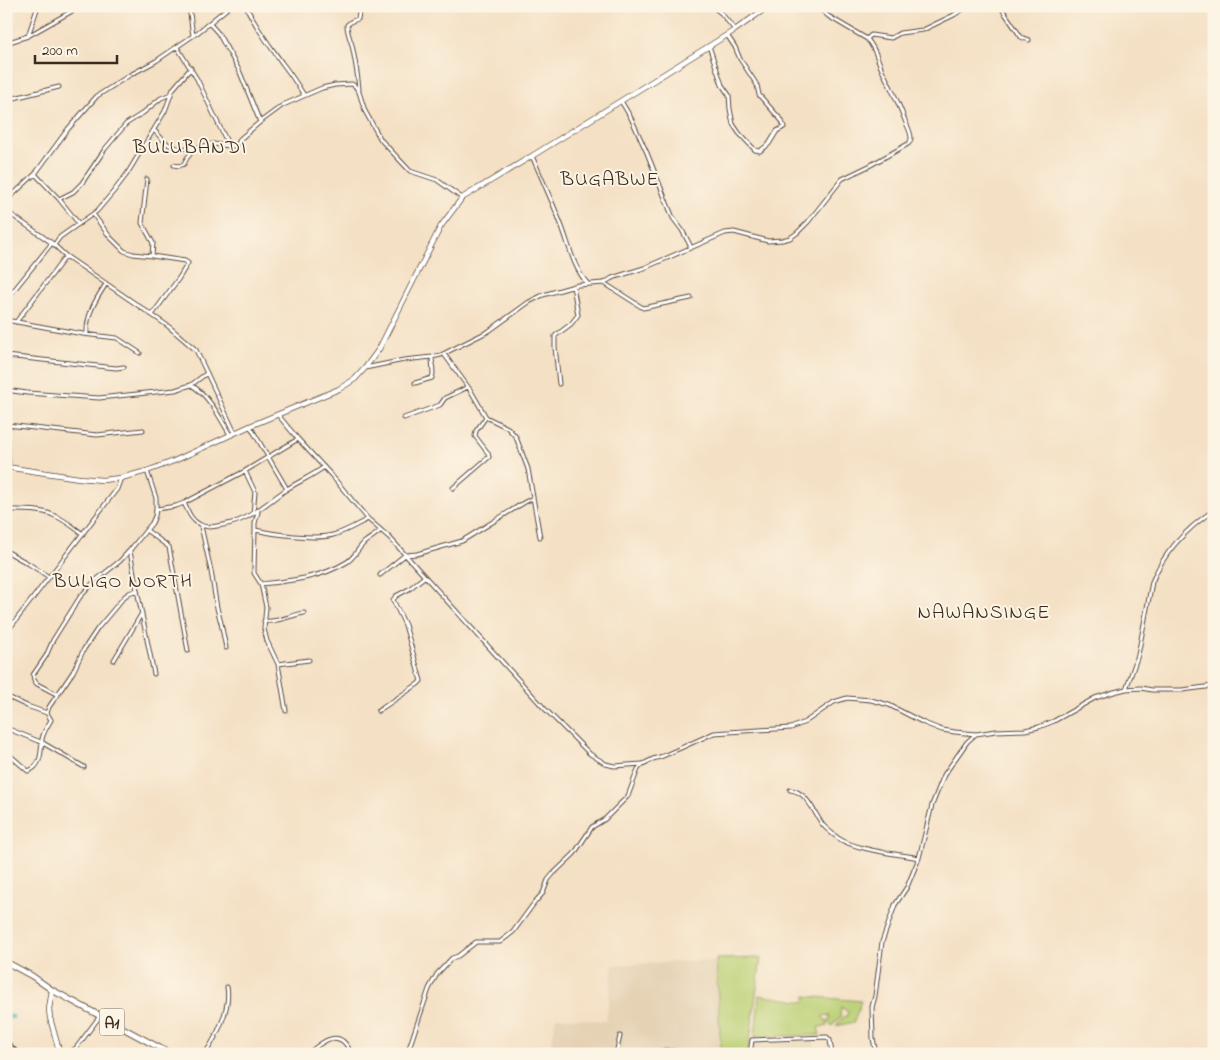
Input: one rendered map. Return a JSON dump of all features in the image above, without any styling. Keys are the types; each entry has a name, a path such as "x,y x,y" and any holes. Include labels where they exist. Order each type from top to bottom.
{"main road":[{"name":"A1","path":"6,962 32,976 52,990 171,1054"}],"street":[{"path":"28,36 38,6"},
{"path":"6,43 28,36 81,6"},
{"path":"189,6 193,36"},
{"path":"6,201 35,174 68,129 96,96 177,47 230,6"},
{"path":"246,6 261,34 304,95"},
{"path":"359,92 358,77 347,25 358,19 360,6"},
{"path":"712,6 721,13 735,30"},
{"path":"6,408 8,467 102,480 121,478 174,461 250,426 339,389 355,379 378,349 441,226 462,198 735,30 769,6"},
{"path":"365,368 444,354 489,331 535,298 573,286 604,283 612,278 644,268 725,234 734,232 768,241 790,238 797,233 842,179 908,144 911,137 899,102 880,64 876,50 867,39 828,16 817,6"},
{"path":"867,39 871,36 891,38 900,33 923,30 968,6"},
{"path":"1000,6 1021,37 1029,40"},
{"path":"209,22 218,33 239,70 260,122"},
{"path":"709,46 722,84 729,95 734,124 739,133 755,150 760,151 769,144 777,131 784,127 782,122 759,95 757,85 727,35"},
{"path":"177,47 191,68 226,140 231,146"},
{"path":"6,300 60,237 93,214 114,192 165,111 171,93 191,68"},
{"path":"154,130 168,146 184,149 213,144 234,146 260,122 283,106 322,88 346,84 355,86 381,140 410,171 437,180 462,198"},
{"path":"6,100 59,87"},
{"path":"59,199 73,192 82,182 126,124 161,98 171,93"},
{"path":"621,101 647,153 672,218 682,230 690,244 690,248"},
{"path":"174,166 184,164 195,148"},
{"path":"532,156 560,220 575,262 588,284"},
{"path":"35,174 59,199 79,224"},
{"path":"147,179 142,223 152,243 152,256"},
{"path":"6,211 53,244 66,256 152,315 196,350 232,434"},
{"path":"93,214 124,251 188,263 152,315"},
{"path":"16,322 66,256"},
{"path":"604,283 643,308 691,298"},
{"path":"87,334 91,312 106,284"},
{"path":"559,384 555,336 571,324 578,315 573,286"},
{"path":"6,320 117,338 140,353"},
{"path":"444,354 468,387 486,417 508,428 516,437 528,469 540,537"},
{"path":"6,356 116,368 124,367"},
{"path":"415,383 432,378 432,357"},
{"path":"6,394 6,388 27,393 99,398 175,390 191,385 207,373"},
{"path":"191,385 200,391 232,434"},
{"path":"404,418 440,405 445,398 468,387"},
{"path":"278,415 368,519 390,538 544,708 590,754 597,760 614,766 643,764"},
{"path":"453,488 489,457 475,436 476,430 486,417"},
{"path":"7,425 97,435 144,430"},
{"path":"250,426 287,489"},
{"path":"156,509 184,503 246,471 298,439"},
{"path":"200,526 228,525 243,520 258,512 287,489 324,467"},
{"path":"58,695 37,684 33,675 80,597 95,581 120,561 152,523 156,509 156,498 147,471"},
{"path":"246,471 255,492 253,514"},
{"path":"6,632 117,489 121,478"},
{"path":"380,575 404,555 417,554 462,541 533,498"},
{"path":"184,503 192,518 200,526 226,648"},
{"path":"6,510 41,511 63,520 83,534"},
{"path":"1126,689 1138,655 1155,573 1172,545 1196,522 1214,510"},
{"path":"258,512 255,523 254,573 260,584 266,607 264,629 267,641 278,664 286,711"},
{"path":"255,530 267,533 326,537 342,532 368,519"},
{"path":"146,530 169,547 188,651"},
{"path":"260,584 304,578 333,569 348,562 364,542 381,530"},
{"path":"130,550 154,674"},
{"path":"6,551 49,577"},
{"path":"378,711 421,681 405,625 392,600 424,576"},
{"path":"47,712 98,628 124,597 137,590"},
{"path":"114,660 142,612"},
{"path":"264,622 275,622 288,616 304,613"},
{"path":"278,664 310,660"},
{"path":"407,1054 429,989 437,974 452,958 458,956 476,942 500,942 513,932 543,893 548,880 574,854 592,827 628,796 638,769 653,759 714,733 791,728 805,722 834,702 847,698 871,700 889,705 942,730 976,734 1039,727 1063,717 1095,698 1126,689 1182,690 1214,686"},
{"path":"6,696 27,706 47,712 51,720 42,738 38,762 32,770 28,771 6,752"},
{"path":"6,728 42,743 84,767"},
{"path":"876,1054 873,1038 872,1007 882,942 888,922 895,905 907,887 919,858 932,805 944,775 967,742 976,734"},
{"path":"790,790 798,793 808,801 824,826 839,838 852,845 919,858"},
{"path":"205,1054 222,1021 228,993 227,987"},
{"path":"52,990 49,1009 50,1018 60,1054"},
{"path":"69,1054 76,1048 100,1016"},
{"path":"616,1054 620,1036"},
{"path":"308,1054 333,1037 344,1042 351,1054"},
{"path":"750,1054 752,1040 827,1037 830,1040 832,1054"},
{"path":"652,1054 665,1050 676,1051"}],"shaded area":[{"path":"715,960 720,1054 550,1054 556,1017 606,1021 613,965"},
{"path":"814,1041 814,1048 829,1047 830,1054 752,1054 753,1042"}],"green space":[{"path":"761,958 748,1054 721,1054 716,959"},
{"path":"759,995 805,1002 806,996 861,1001 854,1022 836,1026 844,1016 846,1017 848,1012 841,1007 841,1016 832,1026 828,1020 830,1019 829,1015 823,1016 824,1020 827,1020 828,1026 818,1027 820,1035 755,1037"}],"waterway":[{"path":"6,1015 12,1017"}],"railway":[{"path":"6,1040 20,1054"}],"district":[{"name":"BULUBANDI","path":"190,146"},
{"name":"BUGABWE","path":"610,178"},
{"name":"BULIGO NORTH","path":"123,580"},
{"name":"NAWANSINGE","path":"984,611"}]}
